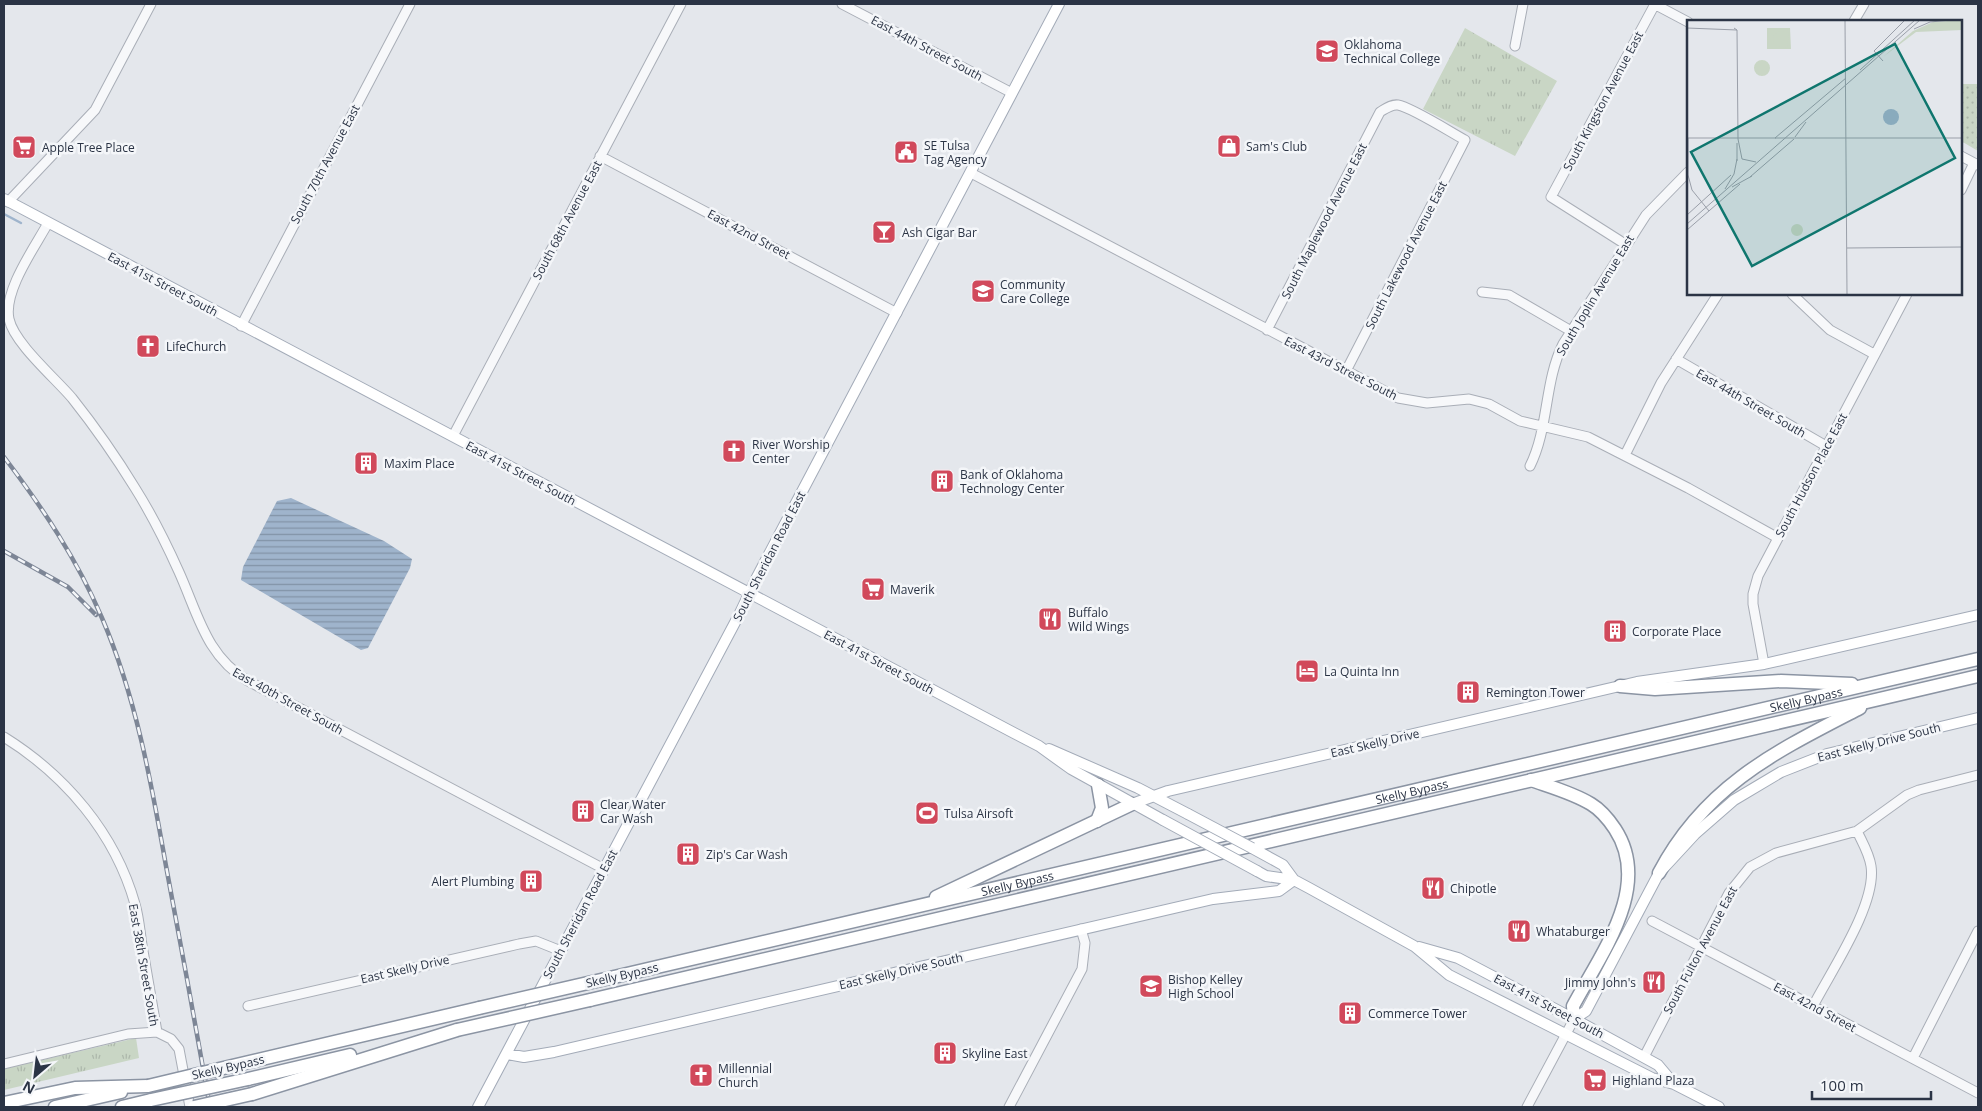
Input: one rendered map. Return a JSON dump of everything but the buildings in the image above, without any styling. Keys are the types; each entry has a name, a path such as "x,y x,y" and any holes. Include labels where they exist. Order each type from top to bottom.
{"highway":[{"name":"Skelly Bypass","path":"55,1107 1978,659"},
{"name":"Skelly Bypass","path":"122,1107 590,1000 1978,676"},
{"path":"1620,686 1655,689 1781,681 1870,685"},
{"path":"1659,873 1692,824 1746,772 1772,754 1878,698"},
{"path":"1531,780 1570,794 1593,805 1602,813 1618,834 1627,858 1628,885 1622,911 1573,1006 1574,1019"},
{"path":"1097,821 1102,808 1098,785"},
{"path":"915,907 1132,804"},
{"path":"194,1107 252,1094 457,1030"},
{"path":"4,1103 75,1088 148,1086"}],"main road":[{"name":"South Sheridan Road East","path":"478,1107 1059,4"},
{"name":"East 41st Street South","path":"6,201 1038,746 1077,760 1155,796 1283,864 1294,880"},
{"path":"1620,686 1658,678 1764,664 1978,615"},
{"name":"East Skelly Drive","path":"1132,804 1168,790 1620,686"},
{"name":"East Skelly Drive South","path":"1574,1019 1586,1011 1659,873 1696,834 1734,800 1781,772 1827,754 1978,718"},
{"name":"East 41st Street South","path":"1038,746 1071,770 1266,876 1294,880 1414,946 1449,975 1652,1078 1674,1084 1719,1107"},
{"name":"East Skelly Drive South","path":"507,1054 524,1057 554,1052 1213,899 1279,891 1294,880"},
{"name":"East 41st Street South","path":"1414,946 1458,958 1574,1019 1658,1065 1674,1084"}],"street":[{"path":"6,201 96,110 151,4"},
{"name":"South 70th Avenue East","path":"241,326 410,4"},
{"name":"South 68th Avenue East","path":"453,436 681,4"},
{"name":"East 44th Street South","path":"842,4 1012,93"},
{"path":"1515,46 1523,4"},
{"path":"1655,4 1687,21"},
{"name":"South Kingston Avenue East","path":"1625,244 1551,197 1655,4"},
{"path":"1855,20 1864,4"},
{"name":"South Lakewood Avenue East","path":"1346,371 1466,140 1398,105 1388,106 1380,112"},
{"name":"South Maplewood Avenue East","path":"1267,330 1380,112"},
{"name":"East 42nd Street","path":"600,156 897,313"},
{"path":"1962,157 1976,164 1962,188"},
{"name":"East 43rd Street South","path":"971,172 1267,330 1406,401 1427,403 1469,399 1489,404 1520,421 1588,437 1778,538"},
{"name":"South Joplin Avenue East","path":"1530,466 1540,443 1556,360 1571,331 1625,244 1646,215 1687,173"},
{"name":"East 40th Street South","path":"48,223 11,293 8,310 11,325 21,342 86,417 123,468 168,548 208,640 227,667 252,683 604,869"},
{"path":"1482,292 1509,295 1571,331"},
{"path":"1625,455 1661,383 1717,295"},
{"path":"1793,295 1830,330 1874,354"},
{"name":"South Hudson Place East","path":"1764,664 1758,640 1753,594 1758,576 1906,295"},
{"name":"East 44th Street South","path":"1676,359 1826,446"},
{"name":"East 38th Street South","path":"4,737 51,771 80,801 103,834 122,870 135,904 157,1032"},
{"path":"1813,1006 1870,894 1871,866 1868,852 1857,831 1907,795 1918,790 1978,775"},
{"name":"South Fulton Avenue East","path":"1644,1057 1729,893 1750,867 1776,853 1857,831"},
{"name":"East 42nd Street","path":"1652,922 1978,1092"},
{"path":"1009,1107 1082,969 1085,943 1082,929"},
{"path":"1913,1058 1978,931"},
{"name":"East Skelly Drive","path":"248,1006 536,941 561,951"},
{"path":"1528,1107 1574,1019"},
{"path":"4,1064 128,1034 157,1032 171,1038 179,1049 190,1107"}],"green space":[{"path":"1465,28 1557,81 1515,156 1423,109"},
{"path":"1962,84 1978,84 1978,151 1962,142"},
{"path":"136,1038 139,1058 4,1090 4,1069"}],"water":[{"path":"291,498 384,541 412,559 410,568 368,648 361,650 241,580 243,567 277,501"}],"waterway":[{"path":"4,214 21,223"}],"railway":[{"path":"4,457 45,514 70,554 102,618 124,678 141,740 154,802 210,1107"},
{"path":"4,551 68,587 96,615"}],"place":[{"name":"Oklahoma Technical College","path":"1327,51"},
{"name":"Sam's Club","path":"1229,146"},
{"name":"Apple Tree Place","path":"24,147"},
{"name":"SE Tulsa Tag Agency","path":"906,152"},
{"name":"Ash Cigar Bar","path":"884,232"},
{"name":"Community Care College","path":"983,291"},
{"name":"LifeChurch","path":"148,346"},
{"name":"River Worship Center","path":"734,451"},
{"name":"Maxim Place","path":"366,463"},
{"name":"Bank of Oklahoma Technology Center","path":"942,481"},
{"name":"Maverik","path":"873,589"},
{"name":"Buffalo Wild Wings","path":"1050,619"},
{"name":"Corporate Place","path":"1615,631"},
{"name":"La Quinta Inn","path":"1307,671"},
{"name":"Remington Tower","path":"1468,692"},
{"name":"Clear Water Car Wash","path":"583,811"},
{"name":"Tulsa Airsoft","path":"927,813"},
{"name":"Zip's Car Wash","path":"688,854"},
{"name":"Alert Plumbing","path":"531,881"},
{"name":"Chipotle","path":"1433,888"},
{"name":"Whataburger","path":"1519,931"},
{"name":"Jimmy John's","path":"1654,982"},
{"name":"Bishop Kelley High School","path":"1151,986"},
{"name":"Commerce Tower","path":"1350,1013"},
{"name":"Skyline East","path":"945,1053"},
{"name":"Millennial Church","path":"701,1075"},
{"name":"Highland Plaza","path":"1595,1080"}]}
